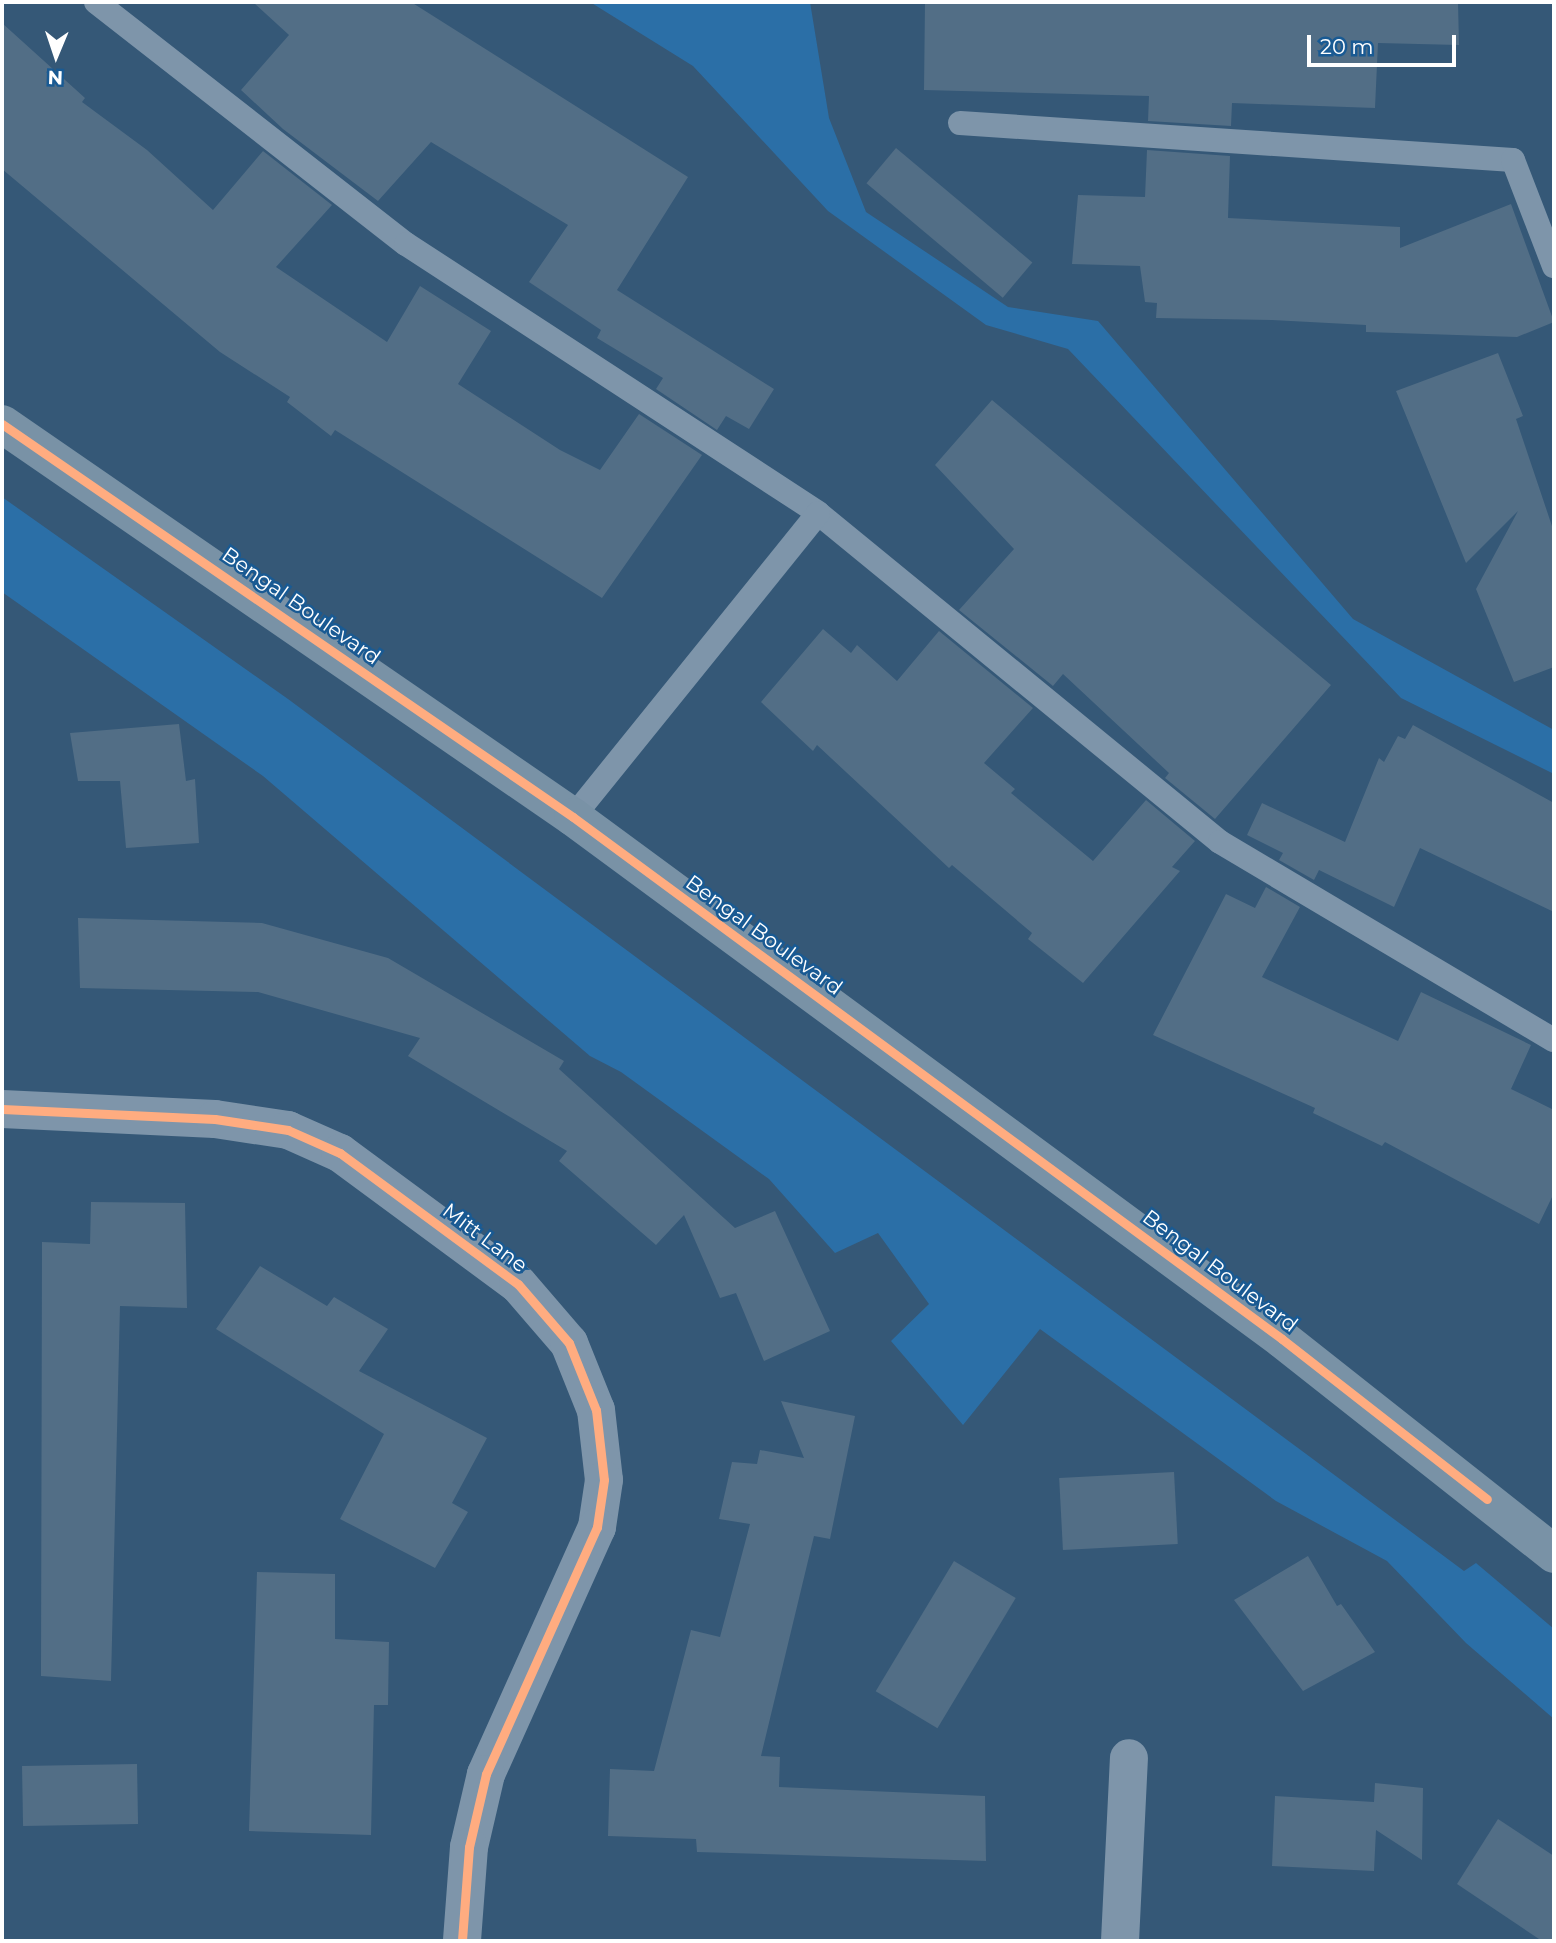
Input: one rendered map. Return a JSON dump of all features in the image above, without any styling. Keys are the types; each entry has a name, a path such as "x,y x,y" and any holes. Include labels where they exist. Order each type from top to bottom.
{"main road":[{"name":"Bengal Boulevard","path":"2,424 573,817 1282,1339 1554,1554"}],"street":[{"name":"Mitt Lane","path":"2,1109 215,1119 288,1130 340,1153 518,1284 569,1343 596,1410 604,1480 597,1527 486,1774 469,1847 462,1941"},
{"path":"1120,1941 1129,1758"}],"lane":[{"path":"96,2 407,244 818,513 1220,842 1554,1040"},
{"path":"960,122 1513,160 1554,266"},
{"path":"573,817 818,513"}],"shaded area":[{"path":"590,2 810,2 829,118 866,212 1008,307 1098,321 1353,619 1554,730 1554,774 1401,698 1068,349 986,325 828,211 693,66"},
{"path":"2,497 288,699 1464,1571 1476,1563 1554,1629 1554,1719 1466,1643 1387,1561 1276,1501 1040,1329 963,1425 891,1341 929,1304 878,1233 835,1253 769,1179 621,1072 590,1056 263,776 2,592"}],"building":[{"path":"253,2 411,2 688,177 617,290 774,389 749,429 726,416 717,430 656,389 663,378 597,338 601,330 529,282 568,225 431,142 378,201 283,129 241,90 289,35"},
{"path":"925,2 1458,2 1459,45 1378,43 1375,108 1232,103 1231,126 1148,121 1149,96 924,90"},
{"path":"2,23 85,98 82,102 147,150 213,210 263,151 332,205 276,267 387,342 420,286 491,331 458,384 560,450 600,470 639,414 702,455 602,598 335,430 331,436 287,402 290,397 220,352 2,169"},
{"path":"896,148 1032,262 1003,298 866,183"},
{"path":"1147,150 1230,156 1228,218 1400,227 1400,248 1511,204 1554,322 1517,337 1366,332 1366,325 1272,320 1156,318 1157,303 1145,302 1140,266 1072,264 1078,195 1145,197"},
{"path":"1498,353 1523,416 1516,419 1554,532 1554,667 1514,682 1476,589 1518,511 1466,563 1396,391"},
{"path":"992,400 1331,685 1215,819 1165,778 1169,773 1063,674 1053,686 959,610 1014,549 935,465"},
{"path":"823,629 851,653 857,645 897,681 939,631 1033,708 984,763 1015,789 1011,793 1093,861 1146,800 1195,841 1172,867 1180,871 1083,983 1028,939 1032,933 952,865 949,868 817,745 813,751 761,702"},
{"path":"179,724 186,781 195,779 199,843 126,848 120,781 78,781 70,733"},
{"path":"1413,725 1554,803 1554,912 1420,848 1394,907 1319,870 1314,880 1279,860 1283,853 1247,835 1262,803 1345,842 1379,758 1384,762 1398,736 1405,739"},
{"path":"1266,887 1300,907 1262,977 1398,1041 1421,992 1531,1045 1511,1089 1554,1110 1554,1193 1539,1224 1385,1142 1382,1146 1313,1113 1315,1108 1153,1035 1226,894 1255,908"},
{"path":"78,918 262,923 388,958 564,1061 559,1069 735,1228 775,1211 830,1331 764,1361 736,1293 720,1298 684,1215 656,1245 559,1161 567,1151 408,1056 420,1038 258,992 80,988"},
{"path":"91,1202 185,1203 187,1308 120,1306 111,1681 41,1676 42,1242 90,1244"},
{"path":"260,1266 327,1306 334,1297 388,1329 359,1371 487,1438 452,1503 468,1512 435,1568 340,1519 384,1434 216,1329"},
{"path":"781,1401 855,1416 830,1539 814,1536 761,1756 780,1757 779,1787 985,1796 986,1861 697,1852 696,1839 608,1836 610,1769 654,1771 691,1630 720,1637 750,1524 719,1519 732,1462 757,1464 760,1450 804,1458"},
{"path":"1174,1472 1178,1544 1063,1550 1059,1478"},
{"path":"1308,1556 1337,1606 1341,1604 1375,1652 1303,1691 1234,1600"},
{"path":"954,1561 1016,1598 937,1728 876,1691"},
{"path":"257,1572 335,1574 335,1639 389,1642 388,1705 374,1705 371,1835 249,1831"},
{"path":"137,1764 138,1824 23,1826 22,1766"},
{"path":"1375,1783 1423,1788 1422,1860 1376,1830 1374,1871 1272,1866 1275,1796 1374,1802"},
{"path":"1498,1819 1554,1856 1554,1941 1542,1941 1457,1884"}],"cycle path":[{"path":"2,424 573,817 1282,1339 1487,1499"},
{"path":"2,1109 215,1119 288,1130 340,1153 518,1284 569,1343 596,1410 604,1480 597,1527 486,1774 469,1847 462,1941"}]}
